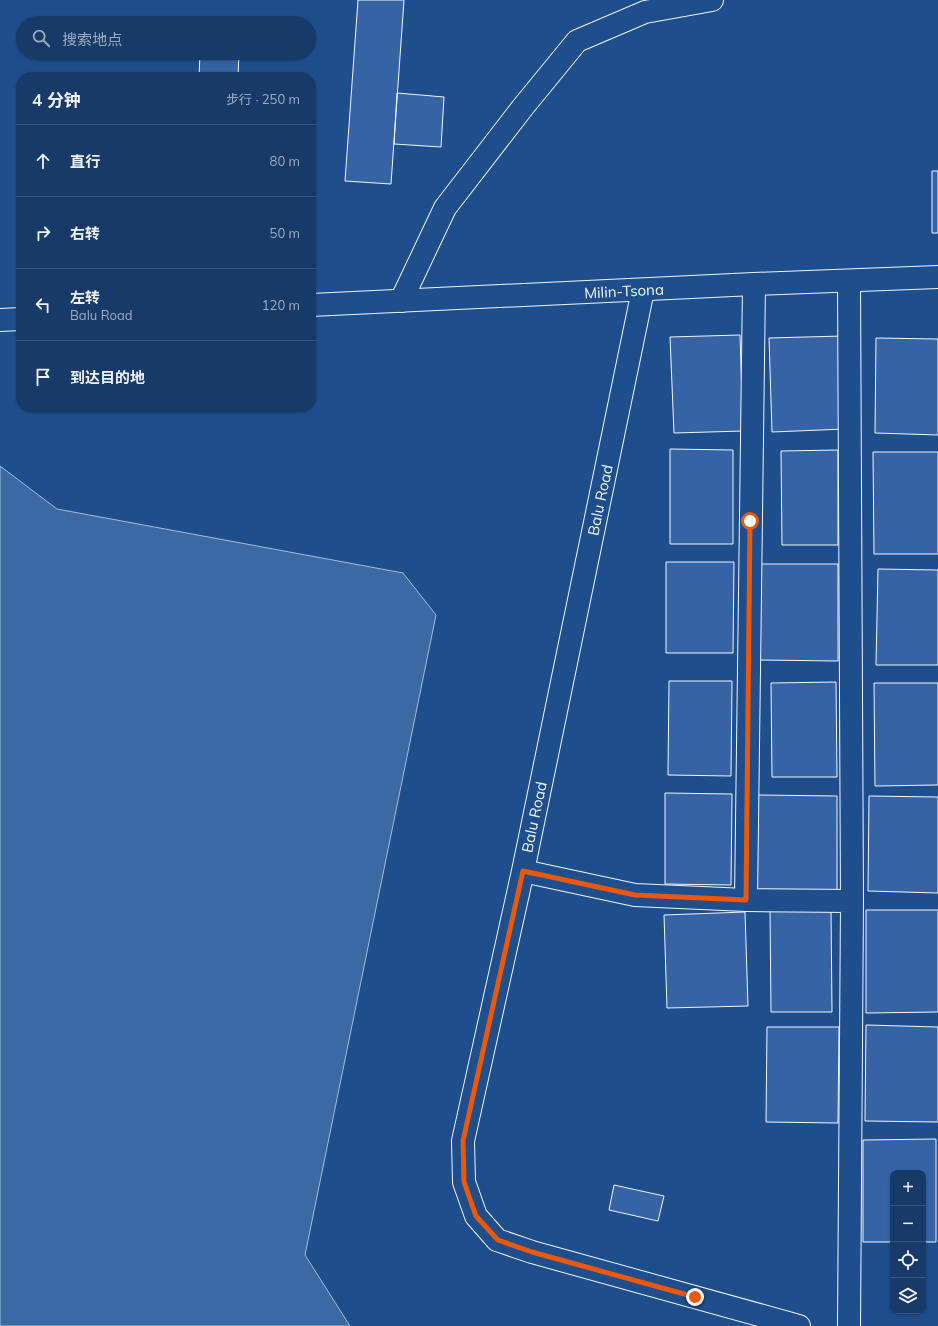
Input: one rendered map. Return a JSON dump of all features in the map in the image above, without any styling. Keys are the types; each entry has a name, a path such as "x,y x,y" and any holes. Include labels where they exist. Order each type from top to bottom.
{"main road":[{"path":"401,301 445,208 523,107 577,41 645,12 712,0"},
{"name":"Milin-Tsona","path":"316,305 754,284 938,277"},
{"path":"848,1326 852,901 849,281"},
{"path":"746,900 754,284"},
{"name":"Balu Road","path":"643,290 523,871 463,1141 464,1182 476,1216 498,1240 532,1252 799,1326"},
{"path":"0,320 16,320"},
{"path":"523,871 635,895 746,900 852,901"}],"water":[{"path":"0,466 57,509 403,573 436,615 305,1255 350,1326 0,1326"}],"building":[{"path":"358,0 404,0 391,184 345,181"},
{"path":"200,60 239,60 238,72 199,72"},
{"path":"397,93 444,97 441,147 394,144"},
{"path":"932,171 938,171 938,233 932,233"},
{"path":"740,335 743,431 674,433 670,337"},
{"path":"842,336 845,429 772,432 769,338"},
{"path":"876,338 938,339 938,435 875,433"},
{"path":"670,449 733,450 733,544 670,544"},
{"path":"838,450 838,545 782,545 781,451"},
{"path":"873,452 938,452 938,554 874,554"},
{"path":"666,562 734,562 733,653 666,653"},
{"path":"759,564 838,564 838,661 759,660"},
{"path":"878,569 938,570 938,665 876,665"},
{"path":"669,681 732,681 731,776 668,775"},
{"path":"836,682 837,777 772,777 771,683"},
{"path":"874,683 938,683 938,785 875,786"},
{"path":"665,793 732,794 731,885 665,884"},
{"path":"758,795 837,796 837,893 757,892"},
{"path":"869,796 938,797 938,893 868,891"},
{"path":"831,910 832,1012 771,1012 770,911"},
{"path":"866,910 938,910 938,1012 866,1013"},
{"path":"745,912 748,1006 667,1008 664,915"},
{"path":"866,1025 938,1027 938,1122 865,1121"},
{"path":"767,1027 839,1027 838,1123 766,1122"},
{"path":"936,1139 936,1242 926,1242 926,1170 890,1170 890,1242 863,1242 863,1140"},
{"path":"614,1185 664,1196 658,1221 609,1210"}],"route":[{"path":"695,1297 532,1252 498,1240 476,1216 464,1182 463,1141 523,871 635,895 746,900 750,521"}]}
